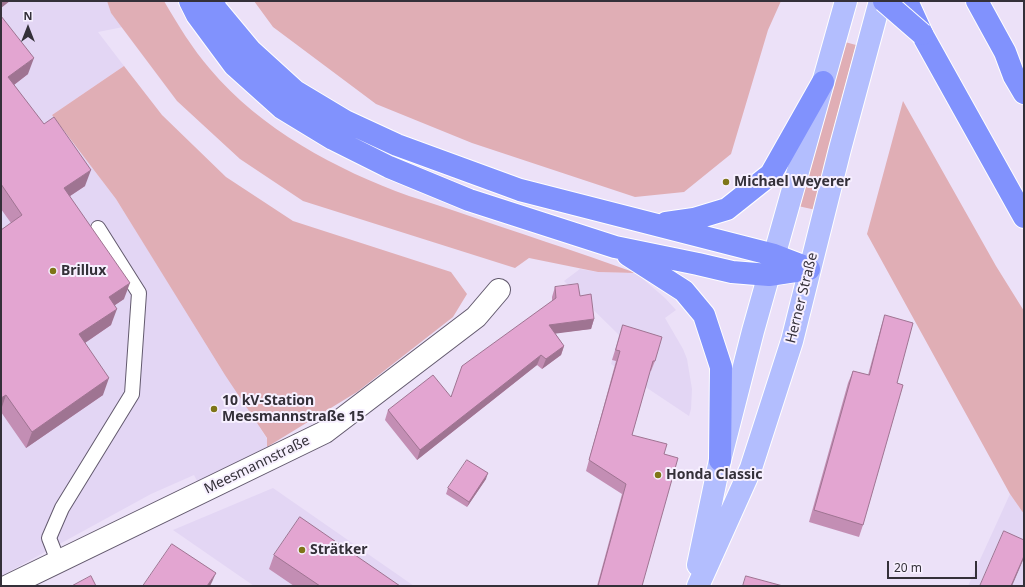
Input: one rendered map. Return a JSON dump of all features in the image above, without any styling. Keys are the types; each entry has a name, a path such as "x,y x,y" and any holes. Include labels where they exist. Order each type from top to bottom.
{"highway":[{"path":"190,1 197,15 234,65 282,108 333,140 389,166 469,200 615,247 732,272 772,265"},
{"path":"213,1 216,9 251,51 295,91 345,121 397,146 520,190 657,224 772,265 809,269"},
{"path":"884,1 922,34"},
{"path":"907,1 922,34 1024,217"},
{"path":"976,1 1021,83"},
{"path":"657,224 694,219 727,209 771,174 823,82"},
{"path":"615,247 684,291 704,315 721,367 720,460"}],"main road":[{"path":"693,586 720,460 772,265 846,1"},
{"name":"Herner Straße","path":"698,586 751,468 792,341 809,269 880,1"}],"street":[{"name":"Meesmannstraße","path":"8,586 325,432 476,317 499,290"}],"lane":[{"path":"58,561 49,538 62,508 132,394 139,293 98,228"}],"shaded area":[{"path":"1,1 107,1 111,13 123,27 98,32 124,66 52,115 116,199 267,439 267,447 198,483 194,475 151,494 1,576"},
{"path":"107,1 164,1 197,53 230,91 276,129 301,145 355,174 409,196 636,273 598,272 529,258 515,268 303,201 240,159 177,101 111,13"},
{"path":"254,1 781,1 768,30 731,154 684,192 635,197 472,143 376,104 273,27"},
{"path":"845,42 856,45 834,127 816,210 798,206"},
{"path":"124,66 162,115 226,177 293,221 451,272 467,294 453,317 357,392 267,447 267,438 225,375 116,199 52,115"},
{"path":"903,101 996,266 1024,311 1024,514 1010,494 867,234"},
{"path":"580,269 598,272 636,273 665,298 676,310 665,318 683,349 687,359 692,389 691,409 689,416 611,364 619,335 564,281"},
{"path":"273,488 414,586 254,586 173,530"},
{"path":"1010,494 1024,514 1024,586 968,586"}],"building":[{"name":"Brillux","path":"1,16 34,58 8,77 44,124 54,117 91,170 64,188 130,283 109,297 117,309 79,334 109,378 32,432 6,395 1,398 1,230 22,215 1,184"},
{"path":"578,284 580,296 591,294 594,319 549,325 564,346 546,359 541,355 420,450 388,410 433,375 451,397 462,366 556,298 555,287"},
{"path":"885,315 913,323 897,383 903,385 863,525 814,510 853,371 869,375"},
{"path":"623,325 662,337 655,361 653,361 632,435 667,444 664,454 678,458 642,586 598,586 626,484 589,460 620,351 616,350"},
{"path":"467,460 488,473 469,502 448,488"},
{"path":"300,517 400,586 320,586 274,555"},
{"path":"1004,531 1024,540 1024,556 1011,586 980,586"},
{"path":"172,544 216,573 207,586 143,586"},
{"path":"91,576 96,586 72,586"},
{"path":"746,576 783,586 743,586"}],"place":[{"name":"Michael Weyerer","path":"726,182"},
{"name":"Brillux","path":"53,271"},
{"name":"10 kV-Station Meesmannstraße 15","path":"214,409"},
{"name":"Honda Classic","path":"658,475"},
{"name":"Strätker","path":"302,550"}]}
